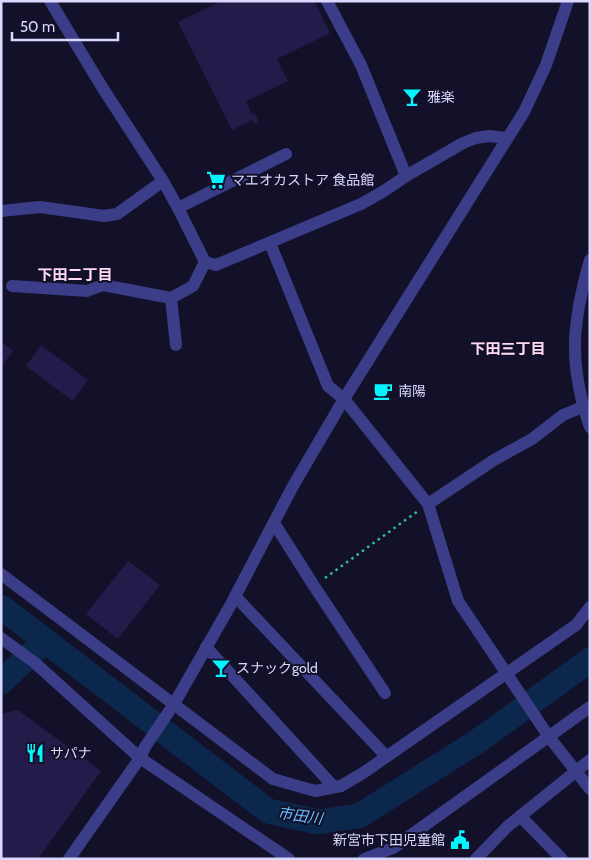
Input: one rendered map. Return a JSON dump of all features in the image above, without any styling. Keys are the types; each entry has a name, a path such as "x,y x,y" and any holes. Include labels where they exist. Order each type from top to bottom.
{"street":[{"path":"50,1 102,87 163,181 205,262"},
{"path":"327,1 361,65 406,176"},
{"path":"69,859 174,704 344,399 524,112 546,65 568,1"},
{"path":"205,262 216,264 361,204 406,176 476,138 489,136 507,138"},
{"path":"178,208 286,154"},
{"path":"1,211 40,206 104,216 117,214 163,181"},
{"path":"270,243 328,386 344,399 428,504 458,601 549,737 590,789"},
{"path":"590,260 582,288 575,334 575,366 583,407 590,427"},
{"path":"12,286 87,291 102,285 171,298 193,286 205,262"},
{"path":"171,298 176,345"},
{"path":"428,504 494,460 532,439 563,415 583,407"},
{"path":"274,522 385,693"},
{"path":"1,574 274,779 315,791 341,786 386,756 576,625 590,607"},
{"path":"235,596 386,756"},
{"path":"1,638 34,662 143,752 289,859"},
{"path":"206,647 334,787"},
{"path":"364,859 393,848 590,707"},
{"path":"476,859 520,816 590,760"},
{"path":"520,816 562,859"}],"path":[{"path":"314,586 428,504"}],"building":[{"path":"222,1 314,1 330,33 277,59 288,81 246,101 252,115 254,113 259,122 255,124 252,120 232,130 178,22"},
{"path":"1,341 13,351 1,367"},
{"path":"41,345 88,380 73,401 26,366"},
{"path":"128,561 160,585 118,639 86,614"},
{"path":"18,710 101,771 38,859 1,859 1,714"}],"waterway":[{"name":"市田川","path":"1,607 268,811 318,822 359,816 478,741 590,660"},
{"path":"1,682 45,641"}],"place":[{"name":"雅楽","path":"412,97"},
{"name":"マエオカストア 食品館","path":"216,180"},
{"name":"南陽","path":"383,391"},
{"name":"スナックgold","path":"221,668"},
{"name":"サパナ","path":"35,753"},
{"name":"新宮市下田児童館","path":"460,840"}],"district":[{"name":"下田二丁目","path":"75,275"},
{"name":"下田三丁目","path":"508,349"}]}
